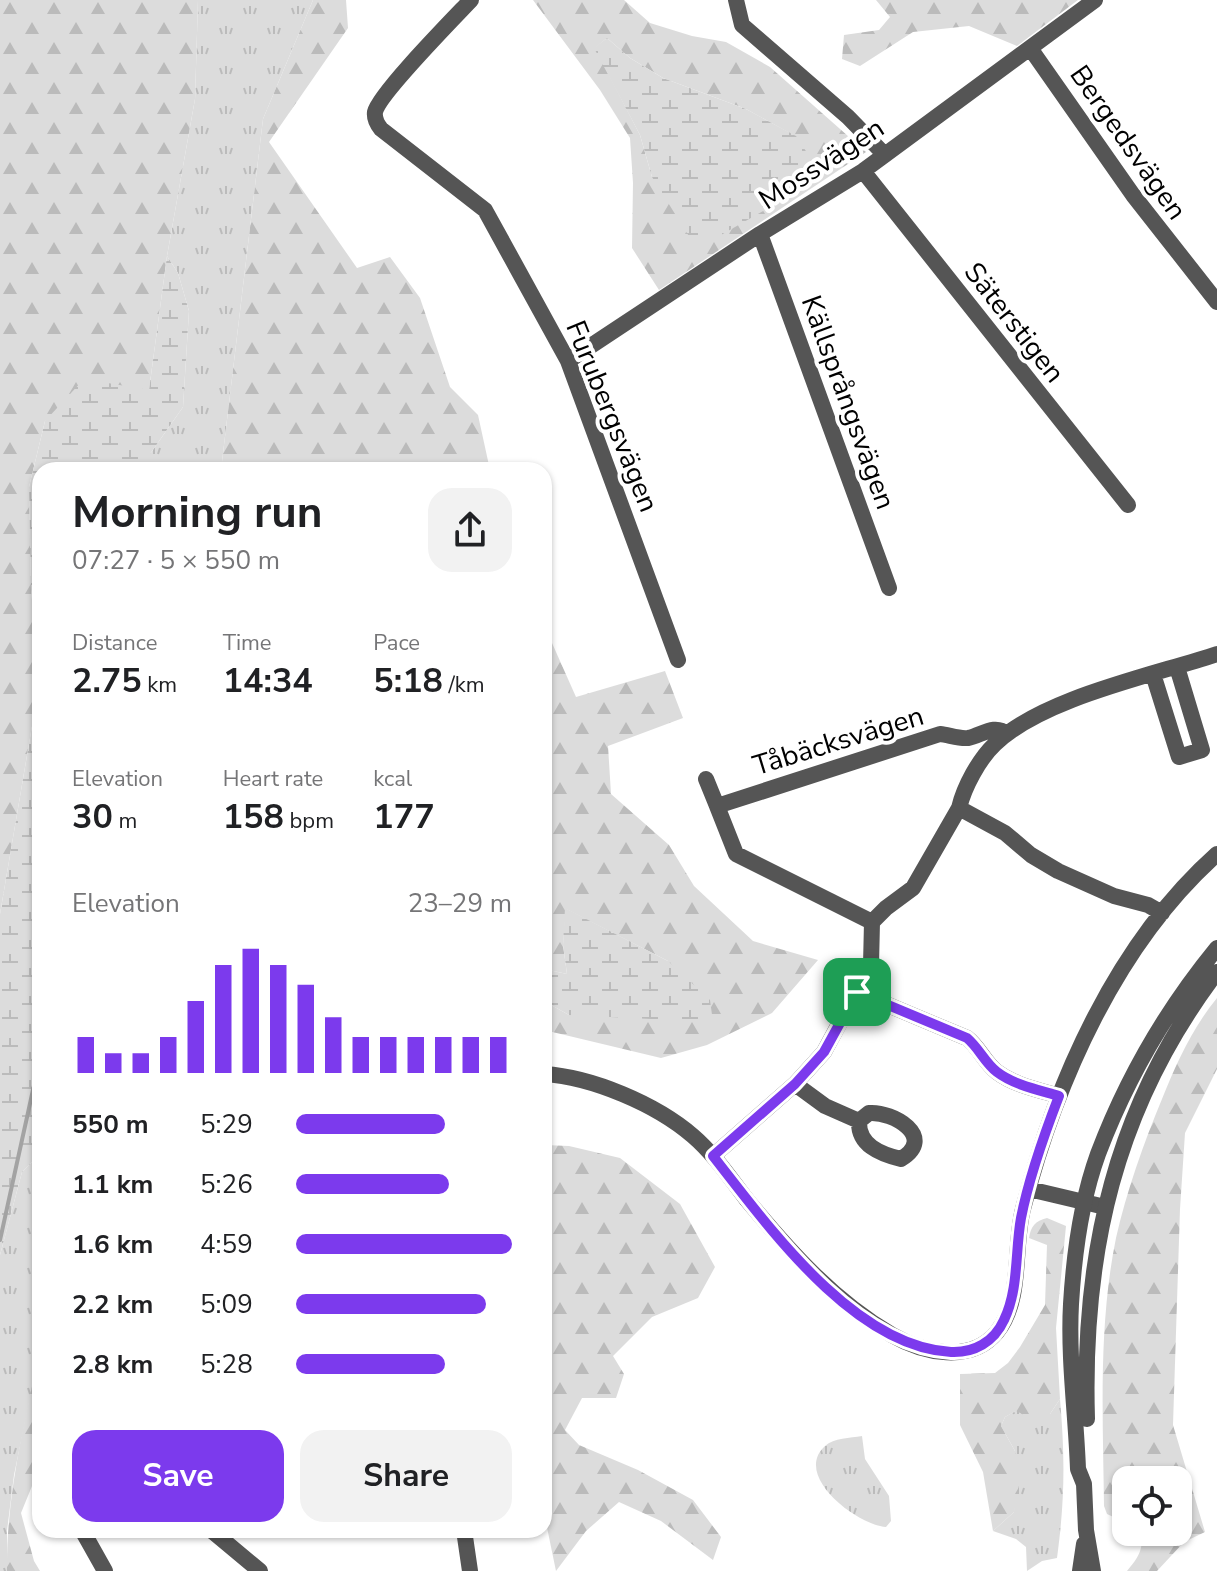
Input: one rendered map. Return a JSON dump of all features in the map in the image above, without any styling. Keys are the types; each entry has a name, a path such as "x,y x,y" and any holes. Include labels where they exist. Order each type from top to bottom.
{"street":[{"name":"Furubergsvägen","path":"471,0 424,49 377,107 376,122 485,210 568,361 678,660"},
{"path":"736,0 742,25 848,117 885,155"},
{"name":"Mossvägen","path":"568,361 760,234 863,171 1095,0"},
{"name":"Bergedsvägen","path":"1030,48 1133,195 1217,302"},
{"name":"Säterstigen","path":"863,171 1128,505"},
{"name":"Källsprångsvägen","path":"760,234 889,588"},
{"name":"Tåbäcksvägen","path":"717,806 940,734 964,738 995,729 1007,734 1054,708 1217,654"},
{"path":"1153,674 1179,757 1191,754 1202,750 1177,667"},
{"path":"713,1156 795,1084 824,1052 871,965 872,922 913,888 959,808 983,758 1007,734"},
{"path":"706,779 736,854 872,922"},
{"path":"959,808 1005,833 1040,861 1114,896 1148,905 1162,913"},
{"path":"552,1076 602,1088 640,1102 674,1122 713,1156 799,1261 850,1308 914,1346 938,1351 972,1350 987,1342 998,1330 1011,1297 1021,1216 1029,1189 1059,1096 1108,992 1136,946 1162,913 1217,854"},
{"path":"1084,1484 1078,1469 1071,1307 1086,1201 1098,1155 1140,1062 1165,1020 1217,948"},
{"path":"1093,1571 1086,1530 1084,1484 1088,1469 1085,1365 1093,1266 1105,1207 1136,1111 1161,1058 1195,1001 1217,972"},
{"path":"857,992 967,1038 978,1046 997,1072 1059,1096"},
{"path":"795,1084 825,1106 859,1121"},
{"path":"1029,1189 1105,1207"},
{"path":"1080,1571 1086,1530"},
{"path":"86,1538 105,1571"},
{"path":"221,1538 260,1571"},
{"path":"465,1538 470,1571"}],"green space":[{"path":"0,0 198,0 195,99 167,256 149,390 45,421 35,462 32,462 29,487 32,726 0,914"},
{"path":"198,0 313,0 263,119 222,462 150,462 150,454 183,407 189,311 178,273 167,256 195,99"},
{"path":"313,0 346,0 348,28 269,142 357,268 390,257 420,298 450,387 478,415 488,462 222,462 263,119"},
{"path":"533,0 624,0 650,23 692,36 726,42 770,67 866,152 659,290 632,248 630,138 600,90","holes":["607,38 630,58 663,78 746,109 795,136 802,190 776,202 652,177 640,135 595,48"]},
{"path":"876,0 1078,0 1017,46 969,26 913,32 860,66 842,59 844,35 879,30 890,17"},
{"path":"607,38 630,58 663,78 746,109 796,136 823,177 721,235 695,246 652,177 640,135 594,48"},
{"path":"167,256 178,273 189,311 183,407 150,454 150,462 35,462 45,421 84,379 149,390"},
{"path":"32,475 32,599 31,590 29,487"},
{"path":"552,643 576,697 665,671 683,718 608,746 611,794 669,845 694,886 753,941 818,960 772,1013 707,1045 661,1058 552,1032 552,1005 569,1015 668,961 566,909 563,945 567,974 552,971"},
{"path":"32,726 32,1162 22,1172 0,1255 0,914"},
{"path":"565,908 668,961 710,1000 713,1022 569,1015 552,1005 552,971 567,974 563,945"},
{"path":"1217,998 1217,1069 1185,1133 1173,1425 1185,1466 1112,1466 1112,1516 1107,1514 1104,1506 1103,1372 1110,1271 1125,1203 1155,1115 1200,1021"},
{"path":"552,1145 569,1146 620,1158 680,1204 715,1267 698,1298 652,1317 613,1356 624,1374 616,1398 582,1398 565,1430 579,1445 638,1470 693,1500 721,1537 713,1560 661,1521 619,1502 586,1531 556,1571 549,1538 552,1538"},
{"path":"32,1162 32,1388 14,1475 7,1531 7,1571 0,1571 0,1255 22,1172"},
{"path":"1047,1218 1066,1226 1056,1328 1060,1399 1050,1414 1033,1419 1016,1411 1005,1417 1001,1426 1015,1451 1019,1485 1014,1512 993,1531 983,1472 960,1425 960,1374 995,1373 1008,1363 1045,1305 1047,1245 1029,1238 1034,1225"},
{"path":"32,1387 32,1486 21,1513 34,1561 40,1571 7,1571 9,1515"},
{"path":"1060,1399 1063,1478 1057,1558 1042,1561 1027,1571 1026,1547 1016,1539 993,1531 1014,1512 1015,1451 1001,1426 1005,1417 1017,1410 1050,1414"},
{"path":"862,1436 865,1459 889,1496 891,1521 886,1527 860,1518 846,1508 822,1484 817,1471 817,1458 825,1446 837,1440"},
{"path":"1192,1489 1205,1532 1192,1538"},
{"path":"1180,1546 1157,1571 1127,1571 1141,1548"}],"waterway":[{"path":"0,1240 32,1094"}],"route":[{"path":"857,992 942,1025 978,1046 997,1072 1059,1096 1021,1216 1015,1277 1008,1310 998,1330 987,1342 972,1350 938,1351 914,1346 850,1308 799,1261 713,1156 795,1084 824,1052 857,992"}]}
